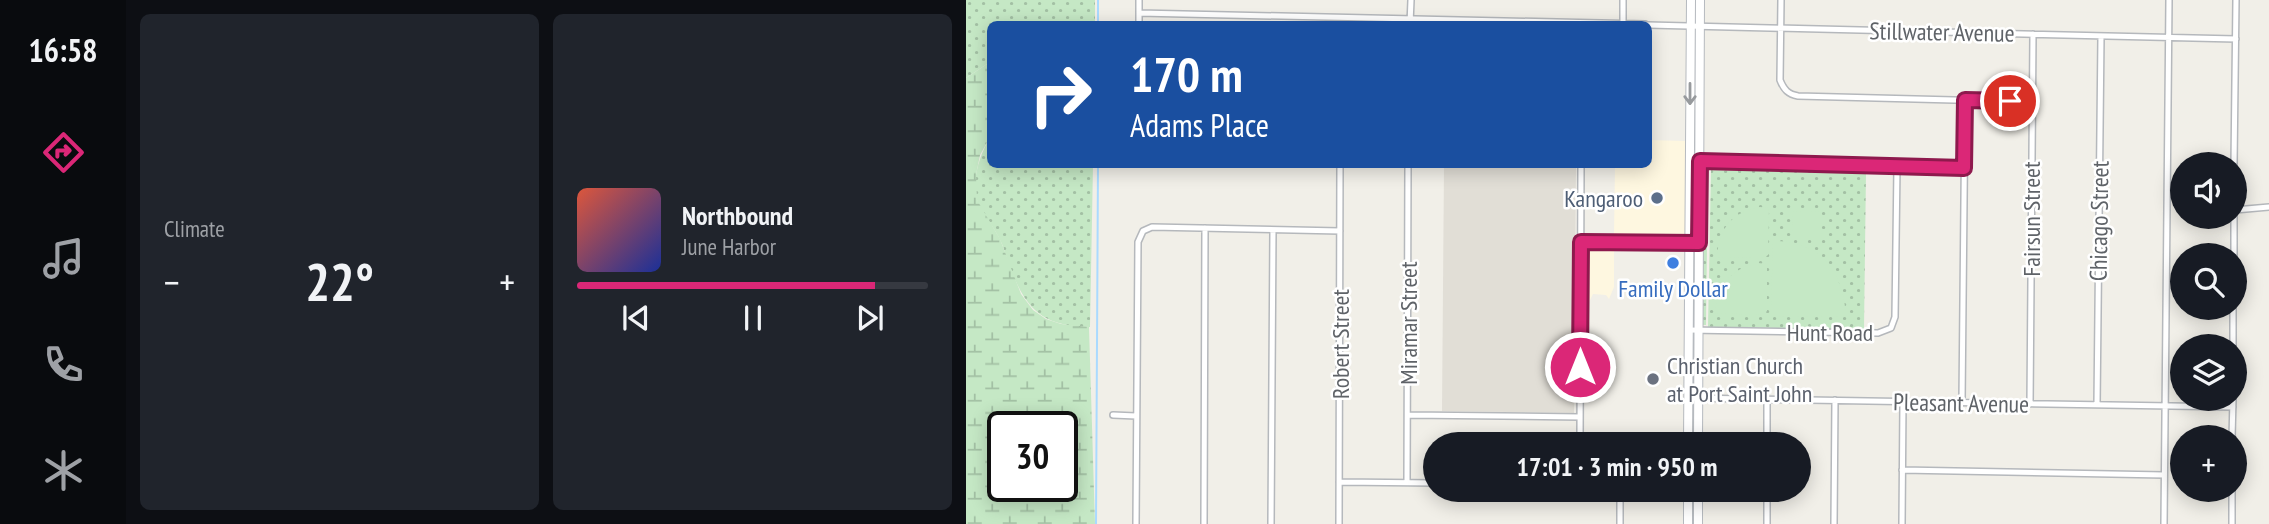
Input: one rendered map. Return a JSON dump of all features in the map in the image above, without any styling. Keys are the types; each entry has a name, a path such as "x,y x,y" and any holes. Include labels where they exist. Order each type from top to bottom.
{"main road":[{"path":"1691,0 1695,26 1698,432"},
{"path":"1695,26 1700,0"},
{"path":"1688,432 1689,330 1695,243"},
{"path":"1688,502 1688,524"},
{"path":"1698,502 1698,524"}],"street":[{"path":"1139,0 1139,21"},
{"path":"1410,21 1411,0"},
{"path":"1623,0 1623,21"},
{"path":"1781,0 1780,80 1789,94 2032,102"},
{"path":"2164,524 2169,0"},
{"path":"2235,152 2236,0"},
{"name":"Stillwater Avenue","path":"1139,13 1380,21"},
{"name":"Stillwater Avenue","path":"1652,25 2236,39"},
{"name":"Fairsun Street","path":"2030,404 2033,34"},
{"name":"Chicago Street","path":"2097,405 2101,36"},
{"path":"1962,402 1965,100"},
{"path":"1695,161 1964,168"},
{"name":"Hunt Road","path":"1689,330 1878,333 1891,328 1895,317 1897,167"},
{"name":"Robert Street","path":"1339,524 1340,168"},
{"name":"Miramar Street","path":"1407,482 1408,168"},
{"path":"1580,432 1581,168"},
{"path":"2247,209 2269,207"},
{"path":"1136,524 1138,242 1143,231 1152,227 1340,231"},
{"path":"1204,524 1205,228"},
{"path":"1271,524 1273,230"},
{"path":"1581,242 1695,243"},
{"name":"Pleasant Avenue","path":"1688,398 2170,407"},
{"path":"1767,400 1767,432"},
{"path":"1834,524 1835,400"},
{"path":"1902,524 1903,402"},
{"path":"1113,415 1136,416"},
{"path":"1408,415 1580,418"},
{"path":"1902,470 2164,475"},
{"path":"1339,482 1423,483"},
{"path":"1620,502 1620,524"},
{"path":"1767,502 1767,524"},
{"path":"2232,502 2232,524"}],"shaded area":[{"path":"1652,140 1685,141 1685,240 1584,239 1584,235 1614,235 1615,168 1652,168"},
{"path":"1444,168 1576,168 1574,413 1442,411"},
{"path":"1584,244 1685,245 1684,248 1614,247 1614,287 1609,299 1606,295 1593,294 1589,302 1583,302"}],"green space":[{"path":"966,0 1095,0 1095,21 987,21 987,64 966,78"},
{"path":"987,64 987,142 980,155 976,175 977,200 1000,239 1021,294 1033,310 1046,319 1061,324 1089,327 1095,524 966,524 966,78"},
{"path":"987,143 987,168 1093,168 1090,327 1073,326 1047,319 1029,304 1022,293 1001,243 978,203 975,186"},
{"path":"1703,169 1708,169 1706,325 1702,325"},
{"path":"1711,170 1866,173 1864,329 1708,327"},
{"path":"1760,207 1769,208 1768,255 1764,258 1717,257 1720,238 1728,223 1741,213"},
{"path":"1793,211 1819,212 1819,236 1792,236"},
{"path":"1773,241 1804,246 1826,262 1840,286 1846,317 1776,316 1771,311"},
{"path":"1758,263 1767,264 1767,311 1763,315 1715,313 1716,303 1727,280 1740,270"}],"waterway":[{"path":"1098,0 1098,21"},
{"path":"1096,524 1098,168"}],"place":[{"name":"Kangaroo","path":"1657,198"},
{"name":"Family Dollar","path":"1673,263"},
{"name":"Christian Church at Port Saint John","path":"1653,379"}],"route":[{"path":"1580,367 1581,242 1699,243 1700,161 1964,168 1965,100 2010,101"}]}
